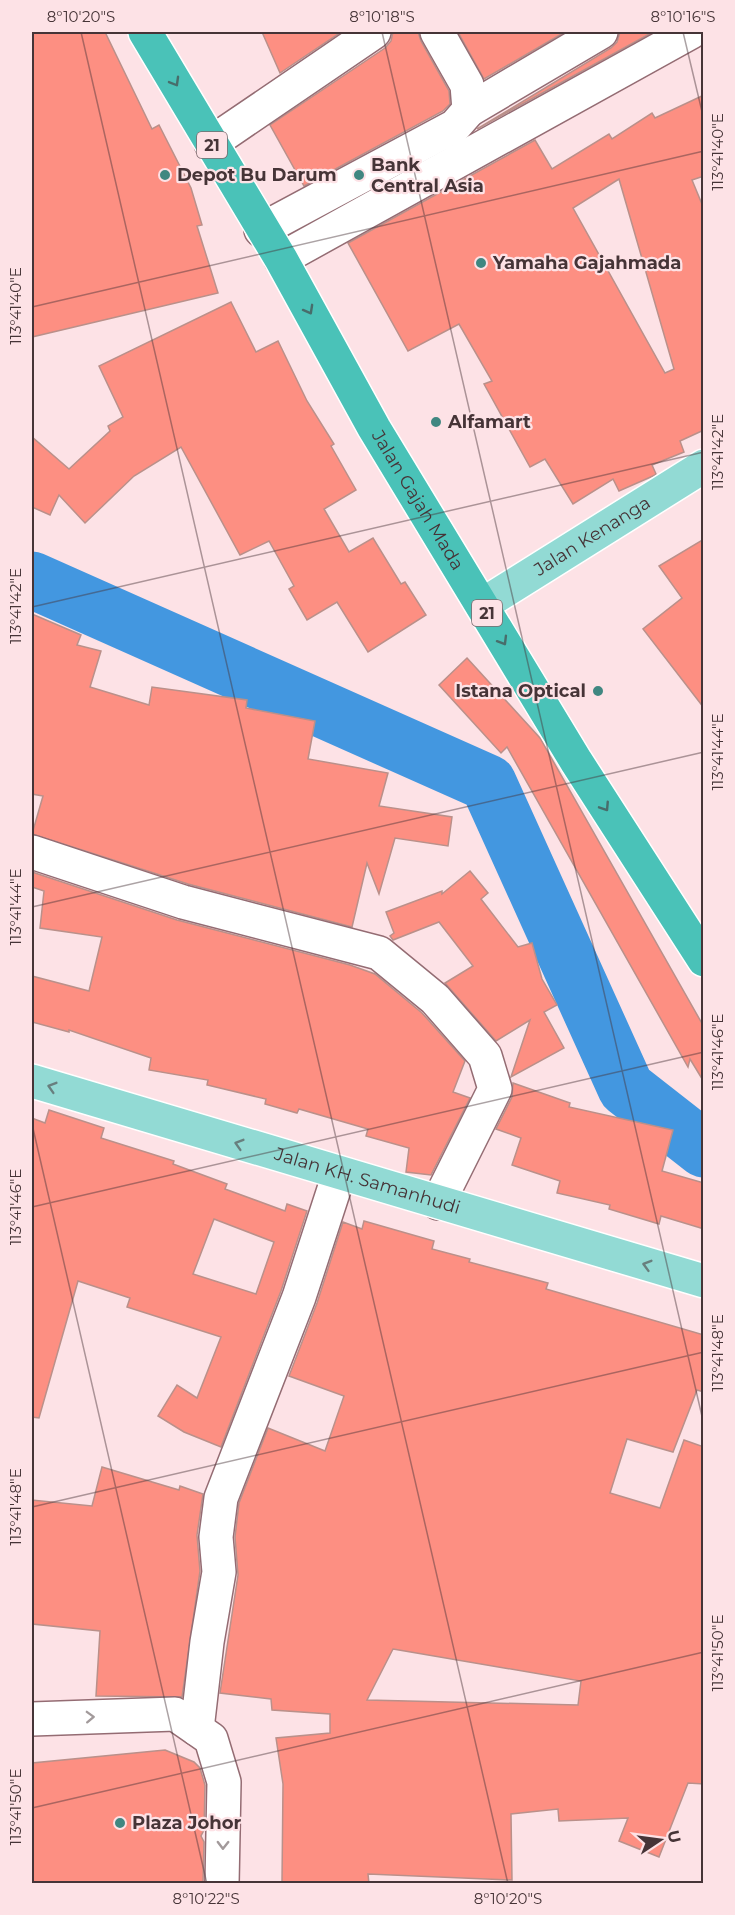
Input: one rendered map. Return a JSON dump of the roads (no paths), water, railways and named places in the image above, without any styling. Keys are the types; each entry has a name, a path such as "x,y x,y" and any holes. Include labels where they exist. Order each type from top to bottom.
{"highway":[{"name":"Jalan Gajah Mada","path":"145,32 261,230 280,258 374,428 576,761 704,960"}],"main road":[{"name":"Jalan Kenanga","path":"482,605 704,466"},
{"name":"Jalan KH. Samanhudi","path":"32,1081 704,1281"}],"street":[{"path":"211,143 374,32"},
{"path":"437,32 467,85 469,110"},
{"path":"261,230 455,126 469,110 601,32"},
{"path":"280,258 691,32"},
{"path":"32,852 183,902 378,953 435,999 485,1056 495,1089 438,1203"},
{"path":"197,1729 207,1642 219,1572 216,1537 221,1498 298,1297 339,1174"},
{"path":"32,1719 175,1714 211,1739 224,1782 222,1884"}],"waterway":[{"path":"32,580 488,783 626,1088 704,1149"}],"place":[{"name":"Depot Bu Darum","path":"165,175"},
{"name":"Bank Central Asia","path":"359,175"},
{"name":"Yamaha Gajahmada","path":"481,263"},
{"name":"Alfamart","path":"436,422"},
{"name":"Istana Optical","path":"598,691"},
{"name":"Plaza Johor","path":"120,1823"}]}
